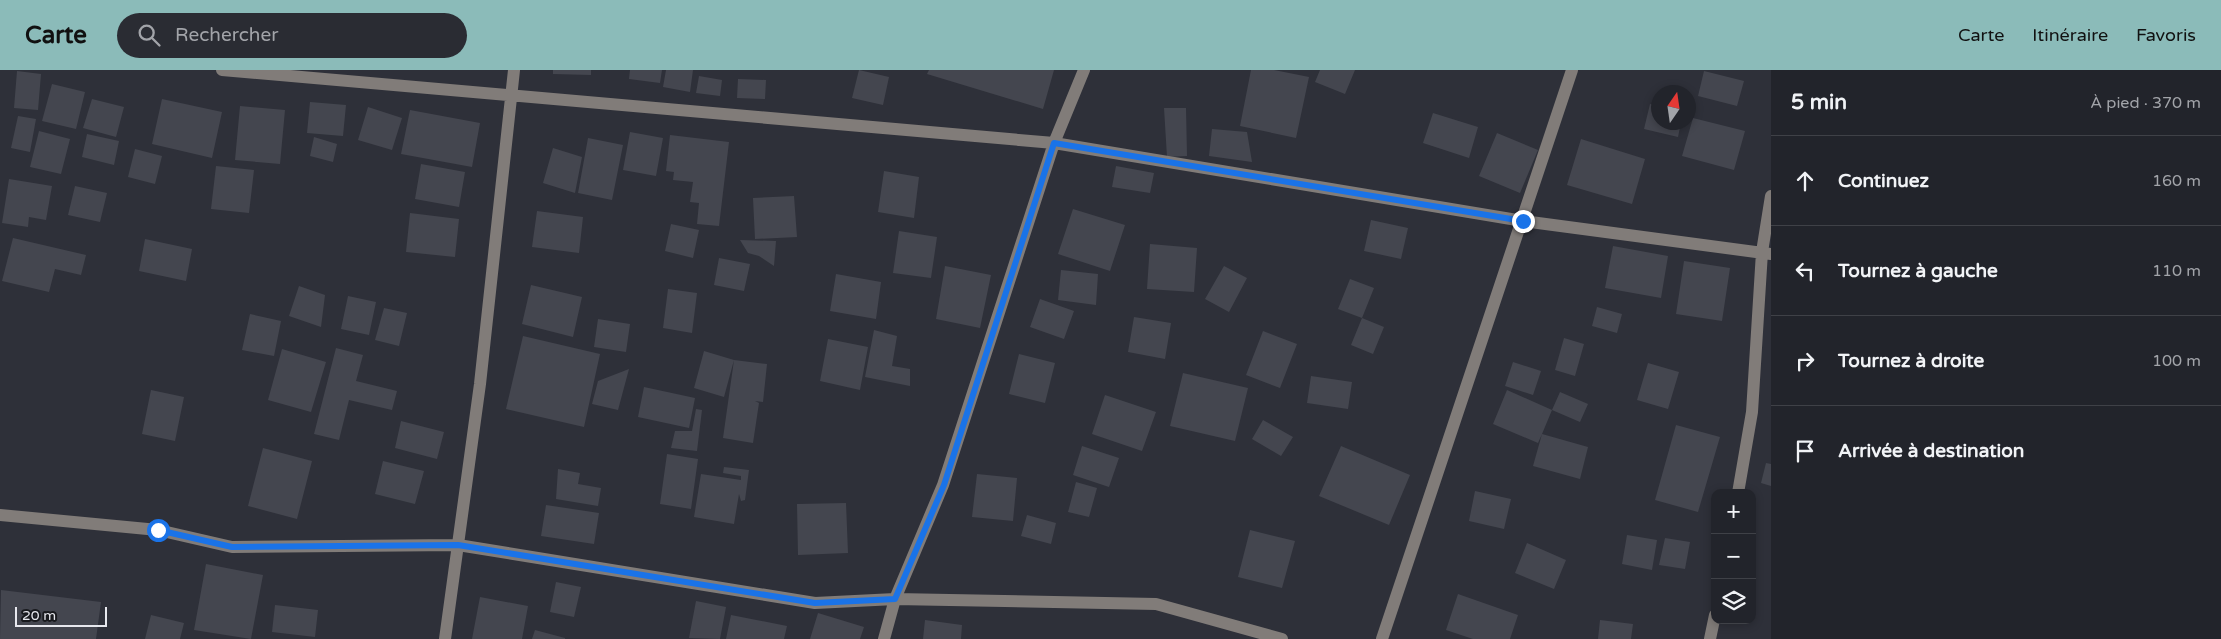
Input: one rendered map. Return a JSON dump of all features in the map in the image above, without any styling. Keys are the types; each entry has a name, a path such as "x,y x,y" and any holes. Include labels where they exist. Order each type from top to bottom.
{"street":[{"path":"222,70 1054,143 1523,221 1767,253"},
{"path":"445,639 480,384 514,70"},
{"path":"884,639 895,599 944,485 1054,143 1084,70"},
{"path":"1382,639 1572,70"},
{"path":"1739,489 1752,412 1771,196"},
{"path":"0,515 158,530 232,547 458,545 815,603 895,599 1156,604 1282,639"},
{"path":"1710,639 1713,624"}],"building":[{"path":"553,70 591,70 591,75 553,74"},
{"path":"630,70 662,70 660,83 629,79"},
{"path":"666,70 693,70 690,92 663,87"},
{"path":"859,70 889,77 883,105 852,98"},
{"path":"929,70 1054,70 1043,109 927,74"},
{"path":"1251,70 1274,70 1309,77 1296,138 1240,126"},
{"path":"1320,70 1355,70 1345,94 1315,82"},
{"path":"17,71 41,74 38,110 14,108"},
{"path":"1704,71 1744,81 1737,106 1698,96"},
{"path":"699,76 722,80 720,96 696,93"},
{"path":"738,79 766,80 765,99 737,98"},
{"path":"52,84 85,92 76,129 42,121"},
{"path":"92,99 124,107 116,137 83,128"},
{"path":"162,99 222,112 212,158 152,144"},
{"path":"310,102 346,105 343,136 307,133"},
{"path":"1650,104 1651,130 1679,130 1678,137 1644,129"},
{"path":"240,106 285,110 280,164 235,160"},
{"path":"368,107 402,118 392,150 358,140"},
{"path":"1164,108 1186,108 1187,156 1167,157"},
{"path":"410,110 480,123 472,167 401,154"},
{"path":"1433,113 1478,127 1469,158 1423,143"},
{"path":"18,116 36,119 30,152 11,148"},
{"path":"1696,119 1745,131 1734,170 1682,156 1690,130 1696,130"},
{"path":"1212,129 1247,132 1252,162 1209,156"},
{"path":"39,131 70,139 61,174 30,167"},
{"path":"630,132 663,138 656,176 623,170"},
{"path":"1497,133 1538,150 1520,193 1479,176"},
{"path":"87,134 119,141 114,165 82,157"},
{"path":"670,135 729,142 719,226 697,224 699,203 690,202 693,182 673,180 674,172 666,171"},
{"path":"314,137 337,144 333,162 310,156"},
{"path":"588,138 623,145 612,200 578,193"},
{"path":"1581,139 1645,159 1632,204 1567,185"},
{"path":"553,148 582,157 575,193 543,183"},
{"path":"135,149 162,156 155,184 128,177"},
{"path":"421,164 465,172 459,207 415,199"},
{"path":"216,166 254,170 249,213 211,209"},
{"path":"1116,166 1154,173 1150,193 1112,187"},
{"path":"884,171 919,177 914,218 878,212"},
{"path":"9,179 52,186 46,220 29,217 28,227 2,223"},
{"path":"75,186 107,193 100,222 68,215"},
{"path":"794,196 797,237 755,239 753,198"},
{"path":"1073,209 1125,225 1110,271 1058,254"},
{"path":"537,211 583,217 579,253 532,247"},
{"path":"410,213 459,219 455,257 406,252"},
{"path":"1371,220 1408,228 1401,259 1364,251"},
{"path":"671,224 699,230 693,258 665,251"},
{"path":"899,231 937,237 931,278 893,273"},
{"path":"13,238 86,255 81,275 55,269 49,292 2,281"},
{"path":"145,239 192,249 186,281 139,271"},
{"path":"740,240 776,241 774,266 759,256 748,253"},
{"path":"1150,244 1197,248 1194,292 1147,289"},
{"path":"1613,246 1668,256 1661,298 1605,288"},
{"path":"719,258 750,264 744,291 714,285"},
{"path":"1684,261 1730,268 1722,321 1676,314"},
{"path":"945,266 991,275 980,328 936,319"},
{"path":"1224,266 1247,278 1229,312 1205,299"},
{"path":"1061,270 1098,274 1096,305 1058,300"},
{"path":"836,274 881,282 876,319 830,311"},
{"path":"1350,279 1374,288 1362,318 1338,309"},
{"path":"531,285 582,297 573,337 522,324"},
{"path":"299,286 325,295 321,327 289,316"},
{"path":"668,289 697,293 692,333 663,328"},
{"path":"348,296 376,302 369,335 341,329"},
{"path":"1040,299 1074,311 1064,339 1030,327"},
{"path":"1597,307 1622,314 1617,333 1592,326"},
{"path":"384,308 407,313 399,346 375,340"},
{"path":"250,314 281,321 274,356 242,350"},
{"path":"1134,317 1171,323 1165,359 1128,352"},
{"path":"1362,318 1384,327 1373,354 1351,345"},
{"path":"598,319 630,324 626,352 594,347"},
{"path":"874,330 897,336 892,366 910,369 910,386 865,377"},
{"path":"1263,331 1297,344 1280,388 1246,375"},
{"path":"523,336 600,354 584,427 506,409"},
{"path":"1564,338 1584,344 1575,376 1555,370"},
{"path":"828,339 868,347 860,390 820,381"},
{"path":"336,348 363,355 356,381 397,391 392,410 349,400 339,440 314,434"},
{"path":"282,349 326,362 311,412 268,400"},
{"path":"704,351 734,360 724,397 694,388"},
{"path":"1019,354 1055,363 1045,403 1009,394"},
{"path":"734,360 767,364 763,402 755,401 759,403 753,443 723,438"},
{"path":"1513,362 1541,371 1533,395 1505,386"},
{"path":"1648,363 1679,372 1668,409 1637,400"},
{"path":"629,369 618,410 592,404 598,381"},
{"path":"1183,373 1248,388 1235,441 1170,426"},
{"path":"1311,376 1352,382 1348,409 1307,403"},
{"path":"644,387 695,398 689,428 638,417"},
{"path":"151,390 184,397 175,441 142,434"},
{"path":"1507,390 1552,410 1538,443 1493,424"},
{"path":"1560,392 1588,404 1580,422 1552,410"},
{"path":"1105,395 1156,412 1142,451 1092,434"},
{"path":"696,409 702,410 697,451 671,448 675,431 692,431"},
{"path":"1263,420 1293,437 1281,456 1252,439"},
{"path":"401,421 444,432 437,459 395,448"},
{"path":"1676,425 1720,437 1698,512 1655,500"},
{"path":"1542,434 1588,447 1580,479 1533,466"},
{"path":"1082,446 1119,458 1109,487 1073,475"},
{"path":"1341,446 1410,475 1389,525 1319,496"},
{"path":"263,448 312,461 297,519 248,506"},
{"path":"667,454 698,459 691,509 660,504"},
{"path":"383,461 424,471 415,504 375,494"},
{"path":"1766,463 1771,464 1771,486 1761,483"},
{"path":"724,467 749,470 745,500 741,501 739,494 734,524 694,517 701,474 741,480 741,476 723,473"},
{"path":"558,469 580,473 578,484 601,488 598,506 556,499"},
{"path":"977,474 1017,478 1013,521 972,517"},
{"path":"1076,482 1097,488 1089,517 1068,512"},
{"path":"1475,491 1511,499 1504,529 1469,521"},
{"path":"846,503 848,553 798,555 797,504"},
{"path":"546,505 599,513 594,544 541,536"},
{"path":"1027,515 1056,523 1051,544 1021,536"},
{"path":"1250,530 1295,541 1282,588 1238,577"},
{"path":"1627,535 1657,540 1652,570 1622,564"},
{"path":"1665,538 1690,542 1685,569 1659,565"},
{"path":"1527,543 1566,560 1554,589 1515,573"},
{"path":"206,564 263,575 251,639 194,630"},
{"path":"556,582 581,587 574,617 550,612"},
{"path":"1,590 101,602 96,639 0,639"},
{"path":"1458,594 1518,615 1510,639 1473,639 1446,630"},
{"path":"480,597 528,606 522,639 472,639"},
{"path":"696,601 726,607 720,639 689,638"},
{"path":"275,605 318,610 315,637 272,632"},
{"path":"818,613 864,627 860,639 810,639"},
{"path":"151,615 184,623 180,639 145,639"},
{"path":"731,615 787,626 784,639 726,639"},
{"path":"925,620 962,625 961,639 923,639"},
{"path":"1600,620 1633,624 1631,639 1598,639"},
{"path":"535,630 565,638 565,639 532,639"}],"route":[{"path":"158,530 232,547 458,545 815,603 895,599 944,485 1054,143 1523,221"}]}
